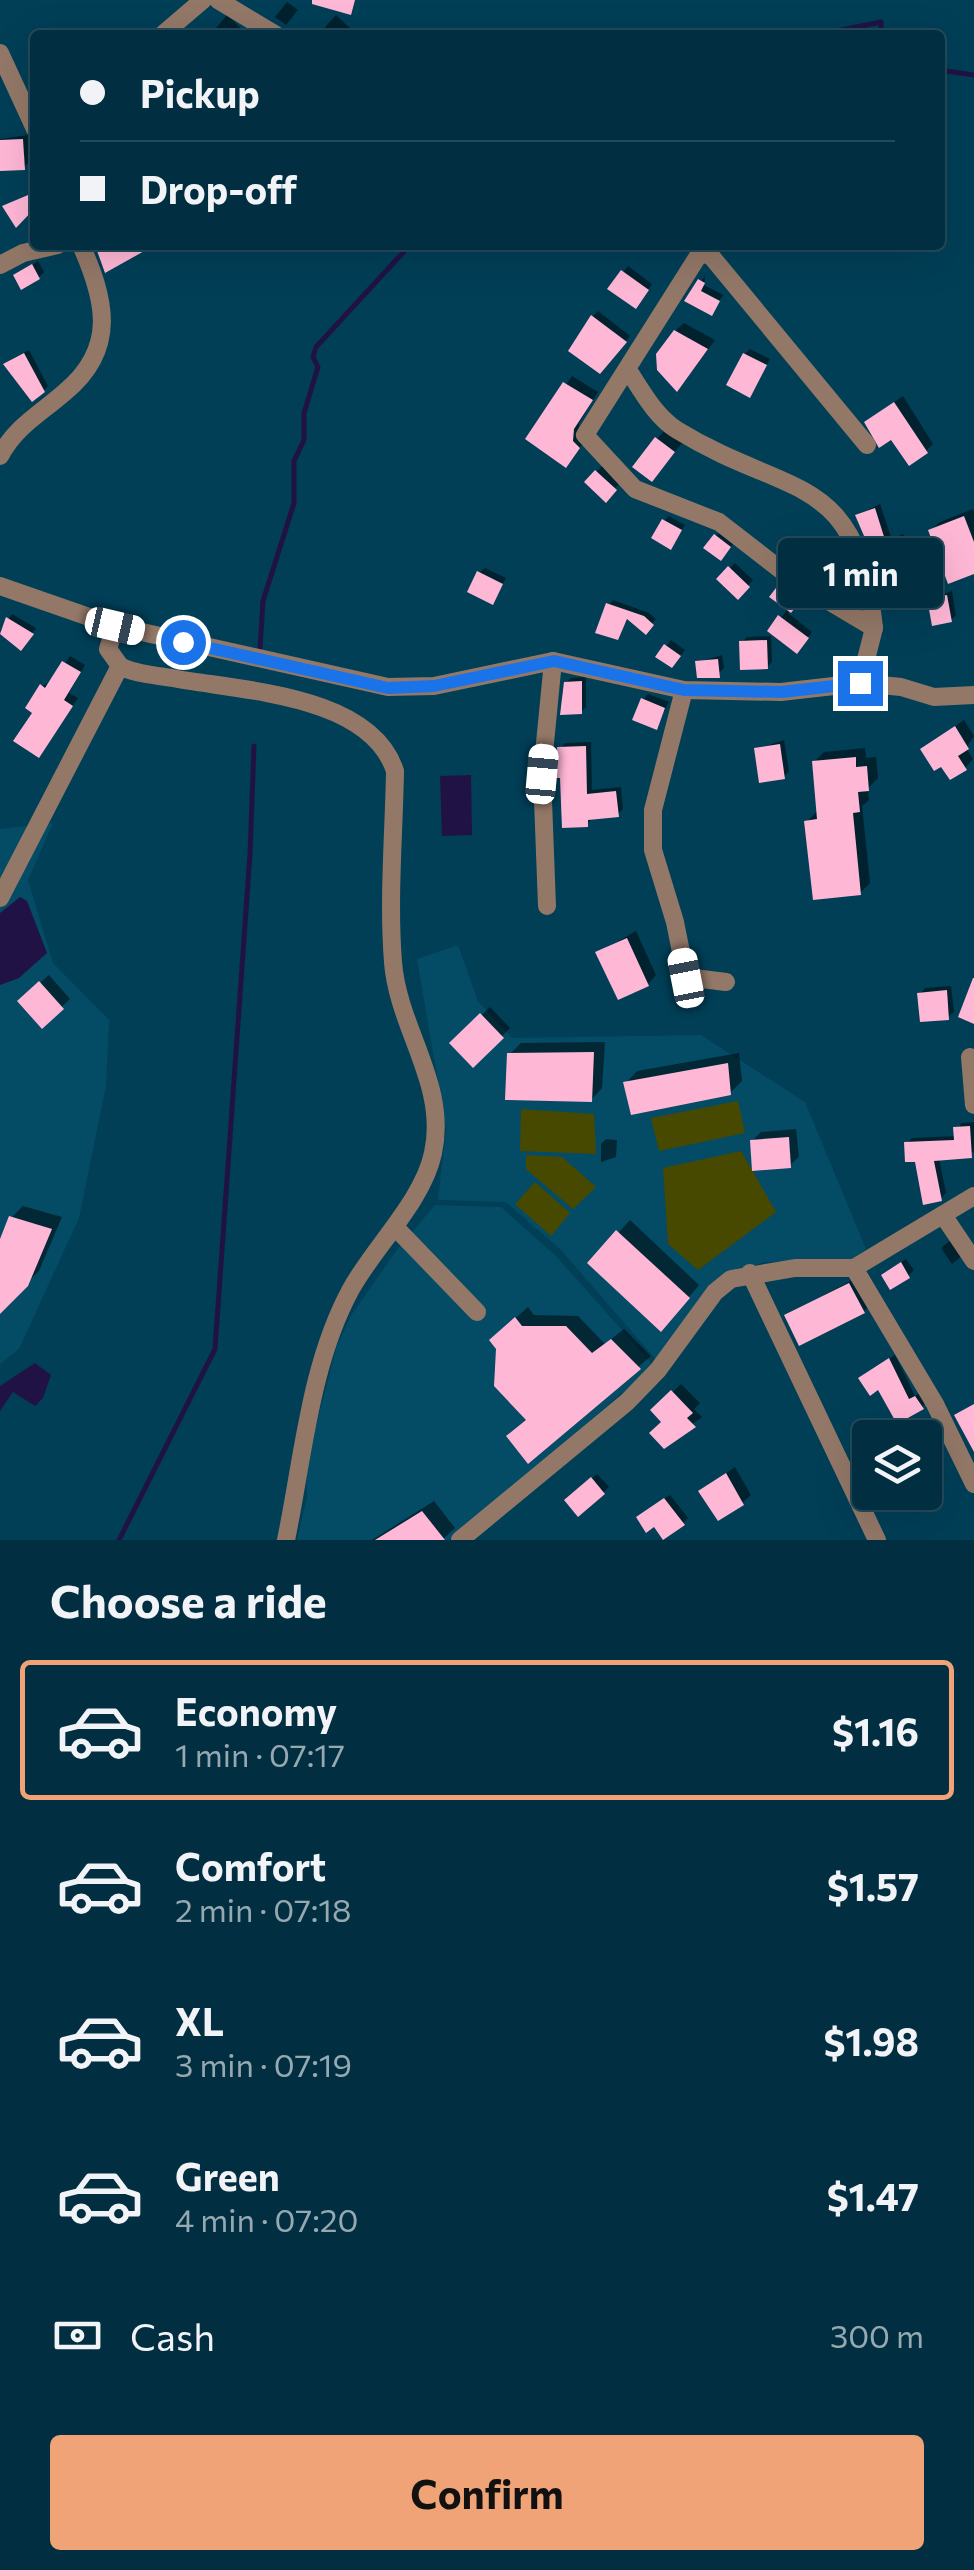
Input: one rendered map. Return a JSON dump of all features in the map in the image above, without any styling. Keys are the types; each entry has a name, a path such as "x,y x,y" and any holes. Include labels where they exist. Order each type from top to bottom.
{"street":[{"path":"168,30 203,0"},
{"path":"218,0 268,30"},
{"path":"0,53 30,118"},
{"path":"0,265 36,250"},
{"path":"0,456 12,434 66,392 92,357 104,301 84,250"},
{"path":"867,445 711,256 700,253 585,435 634,489 720,522 796,580 874,628"},
{"path":"628,370 654,408 675,429 826,502 854,540 868,577 874,628 860,683"},
{"path":"0,586 115,626 388,688 434,686 554,661 684,690 782,692 860,683 902,687 934,696 974,695"},
{"path":"115,626 108,650 120,666 320,706 365,724 389,751 395,771 392,964 407,1026 434,1089 437,1110 433,1156 395,1227 350,1290 318,1376 286,1540"},
{"path":"547,906 542,774 554,661"},
{"path":"0,898 120,666"},
{"path":"684,690 653,810 653,850 675,922 686,978 726,982"},
{"path":"970,1057 974,1106"},
{"path":"460,1540 627,1402 658,1370 715,1292 750,1273 854,1268 974,1196"},
{"path":"943,1215 974,1261"},
{"path":"395,1227 477,1312"},
{"path":"854,1268 934,1404 974,1484"},
{"path":"750,1273 877,1540"}],"shaded area":[{"path":"471,775 472,835 442,836 440,776"},
{"path":"53,823 28,880 53,963 109,1020 106,1086 79,1218 19,1349 0,1364 0,829"},
{"path":"20,897 27,901 47,953 19,978 0,985 0,913"},
{"path":"458,945 478,1001 512,1038 701,1035 805,1102 866,1249 850,1260 765,1262 737,1270 658,1362 561,1250 506,1202 438,1200 446,1129 417,959"},
{"path":"738,1101 745,1133 659,1151 651,1118"},
{"path":"521,1109 594,1114 596,1154 520,1151"},
{"path":"741,1151 776,1212 698,1270 668,1244 663,1168"},
{"path":"526,1155 562,1157 596,1187 573,1209 526,1169"},
{"path":"535,1182 570,1213 551,1236 515,1204"},
{"path":"435,1205 501,1207 556,1256 654,1366 449,1540 297,1540 307,1497 306,1465 337,1345 352,1314 396,1251"},
{"path":"35,1363 51,1375 43,1398 35,1406 13,1392 0,1411 0,1386"}],"building":[{"path":"312,0 355,0 351,15 312,4"},
{"path":"23,139 25,170 0,171 0,140"},
{"path":"28,195 30,199 30,213 16,228 2,206"},
{"path":"97,250 146,250 105,273"},
{"path":"32,264 40,279 21,290 13,275"},
{"path":"621,270 649,290 636,309 607,289"},
{"path":"698,279 705,283 701,291 720,301 712,316 684,301"},
{"path":"591,315 627,342 600,374 568,351"},
{"path":"674,330 708,349 677,392 657,370 656,354"},
{"path":"24,353 45,392 32,402 3,364"},
{"path":"743,353 767,365 750,398 726,385"},
{"path":"563,382 593,400 574,429 573,441 580,448 566,468 525,439"},
{"path":"894,402 928,453 909,466 891,440 879,448 864,422"},
{"path":"655,437 675,452 652,482 632,467"},
{"path":"595,470 617,490 606,503 584,482"},
{"path":"875,508 886,543 897,537 912,563 883,580 855,515"},
{"path":"964,516 974,542 974,574 948,584 928,530"},
{"path":"662,519 682,530 671,550 651,538"},
{"path":"714,534 731,547 721,561 703,548"},
{"path":"728,566 750,587 738,600 716,579"},
{"path":"477,571 503,584 493,605 467,592"},
{"path":"779,584 801,600 791,613 769,597"},
{"path":"947,595 952,622 932,626 927,598"},
{"path":"606,603 644,616 654,625 646,635 627,619 618,640 595,633"},
{"path":"778,615 809,638 797,654 767,631"},
{"path":"6,617 34,634 21,651 0,634"},
{"path":"767,640 768,669 740,670 739,641"},
{"path":"664,644 681,656 672,668 655,657"},
{"path":"718,659 720,678 697,678 695,661"},
{"path":"62,661 81,672 64,700 73,706 39,758 13,741 32,713 25,708 40,684 45,688"},
{"path":"582,681 582,714 560,715 564,682"},
{"path":"641,698 665,708 657,730 632,720"},
{"path":"955,726 969,749 958,756 967,770 950,780 941,767 934,771 920,749"},
{"path":"780,744 785,779 759,783 754,748"},
{"path":"586,746 587,794 616,791 619,817 588,820 588,827 562,828 560,778 555,778 557,747"},
{"path":"856,757 856,767 867,766 869,791 858,792 860,812 853,813 861,895 813,900 804,821 817,819 812,761"},
{"path":"627,938 649,986 618,1000 595,952"},
{"path":"974,978 974,1024 958,1017"},
{"path":"39,981 64,1009 42,1029 17,1001"},
{"path":"947,990 949,1020 920,1022 917,993"},
{"path":"480,1013 504,1038 473,1068 449,1043"},
{"path":"594,1052 592,1102 505,1100 507,1053"},
{"path":"728,1063 731,1095 631,1115 623,1082"},
{"path":"970,1126 972,1158 934,1161 942,1201 923,1205 915,1162 905,1162 904,1142 954,1140 953,1127"},
{"path":"789,1137 791,1168 752,1171 750,1140"},
{"path":"9,1216 52,1229 28,1286 0,1314 0,1239"},
{"path":"616,1230 690,1298 661,1332 587,1263"},
{"path":"901,1262 910,1278 890,1290 881,1275"},
{"path":"849,1283 865,1313 799,1346 784,1315"},
{"path":"515,1317 522,1326 566,1326 592,1353 611,1339 641,1369 528,1464 506,1436 526,1420 494,1386 496,1349 489,1340"},
{"path":"889,1358 909,1399 915,1396 924,1409 904,1420 895,1420 878,1390 870,1396 858,1378"},
{"path":"671,1390 693,1413 687,1418 696,1427 664,1449 649,1433 661,1422 650,1410"},
{"path":"974,1404 974,1452 954,1415"},
{"path":"726,1473 744,1505 718,1521 698,1491"},
{"path":"591,1477 605,1494 578,1517 564,1500"},
{"path":"664,1498 685,1525 663,1540 654,1527 646,1533 636,1517"},
{"path":"422,1511 445,1540 375,1540"}],"waterway":[{"path":"841,30 881,22 881,30"},
{"path":"945,71 974,75"},
{"path":"260,648 263,601 294,503 294,461 304,440 304,413 318,367 313,357 316,347 405,250"},
{"path":"119,1540 215,1349 254,746"}],"route":[{"path":"183,642 388,688 434,686 554,661 684,690 782,692 860,683"}]}
